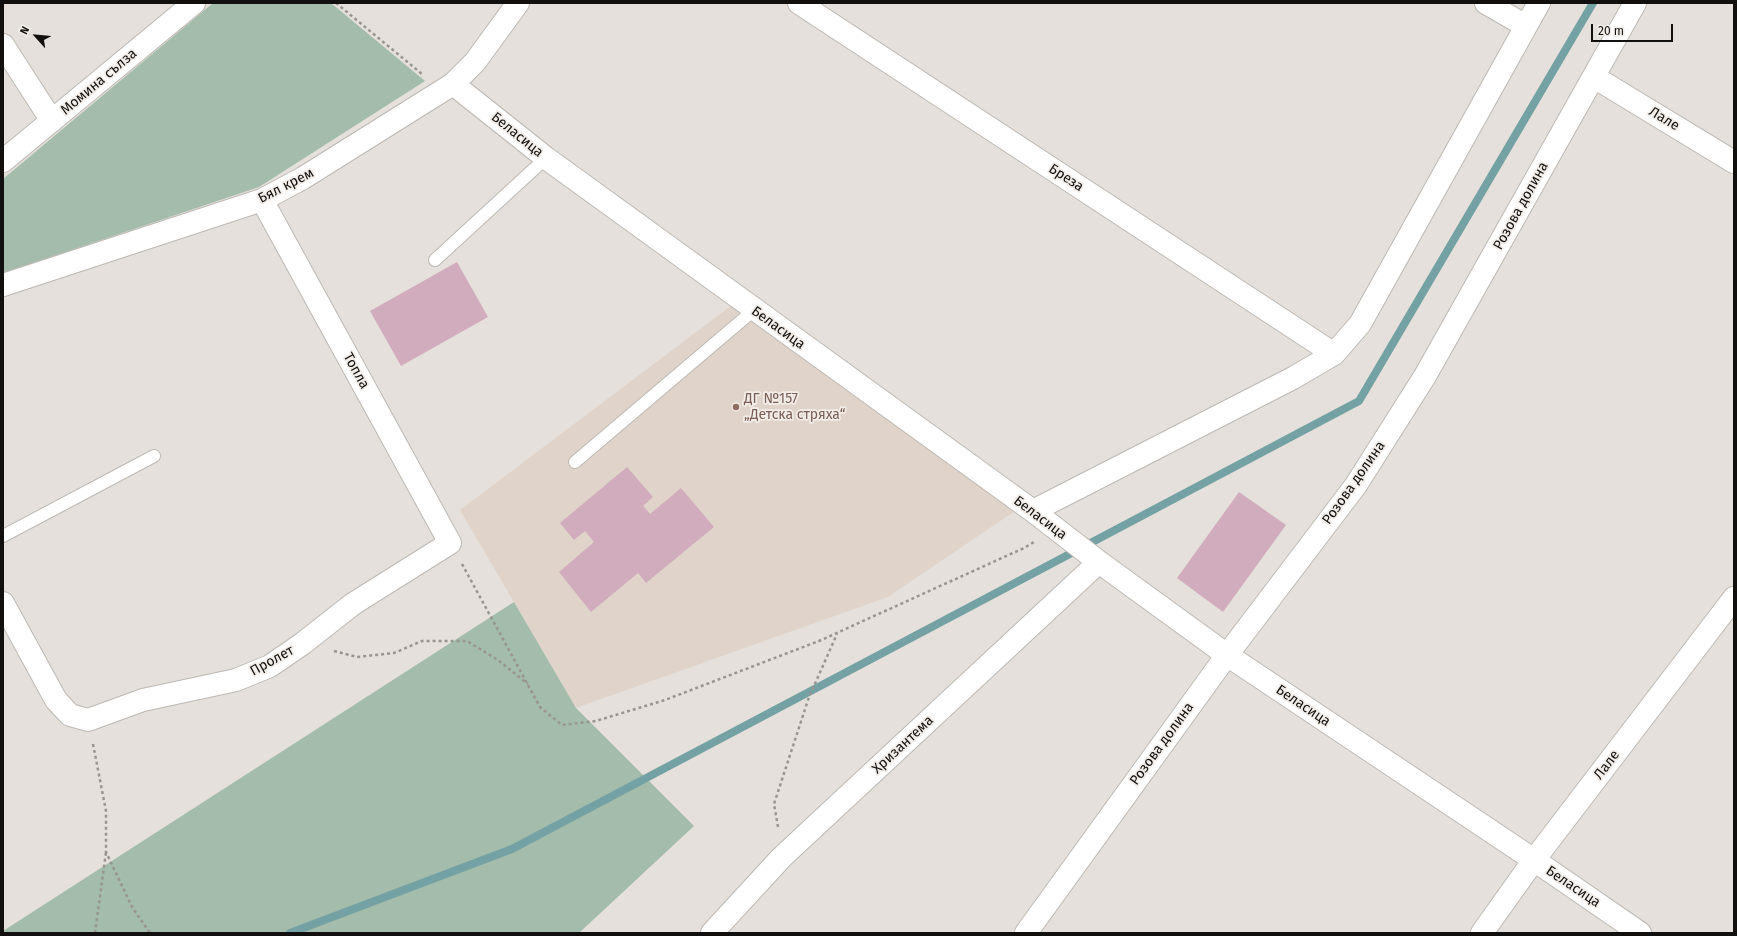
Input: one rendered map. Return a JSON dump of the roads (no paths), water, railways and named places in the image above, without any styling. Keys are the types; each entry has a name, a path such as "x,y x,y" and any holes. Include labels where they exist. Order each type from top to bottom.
{"street":[{"name":"Момина сълза","path":"3,161 194,3"},
{"name":"Бял крем","path":"3,285 262,200 303,178 448,87 475,62 518,3"},
{"name":"Бреза","path":"799,3 1334,354"},
{"path":"1486,3 1526,26"},
{"path":"1033,512 1294,378 1334,354 1360,324 1539,3"},
{"name":"Розова долина","path":"1026,933 1227,655 1356,485 1425,376 1635,3"},
{"path":"3,45 52,121"},
{"name":"Лале","path":"1594,77 1734,162"},
{"name":"Беласица","path":"448,87 1033,512 1227,655 1534,860 1640,933"},
{"name":"Топла","path":"262,200 450,543"},
{"name":"Пролет","path":"3,603 56,700 79,718 143,700 236,680 270,666 302,644 353,604 450,543"},
{"name":"Хризантема","path":"712,933 782,857 1099,562"},
{"name":"Лале","path":"1482,933 1534,860 1734,598"}],"lane":[{"path":"435,260 546,158"},
{"path":"575,462 754,310"},
{"path":"3,536 154,456"}],"waterway":[{"path":"290,933 512,849 1359,401 1593,3"}],"place":[{"name":"ДГ №157 „Детска стряха“","path":"736,407"}]}
